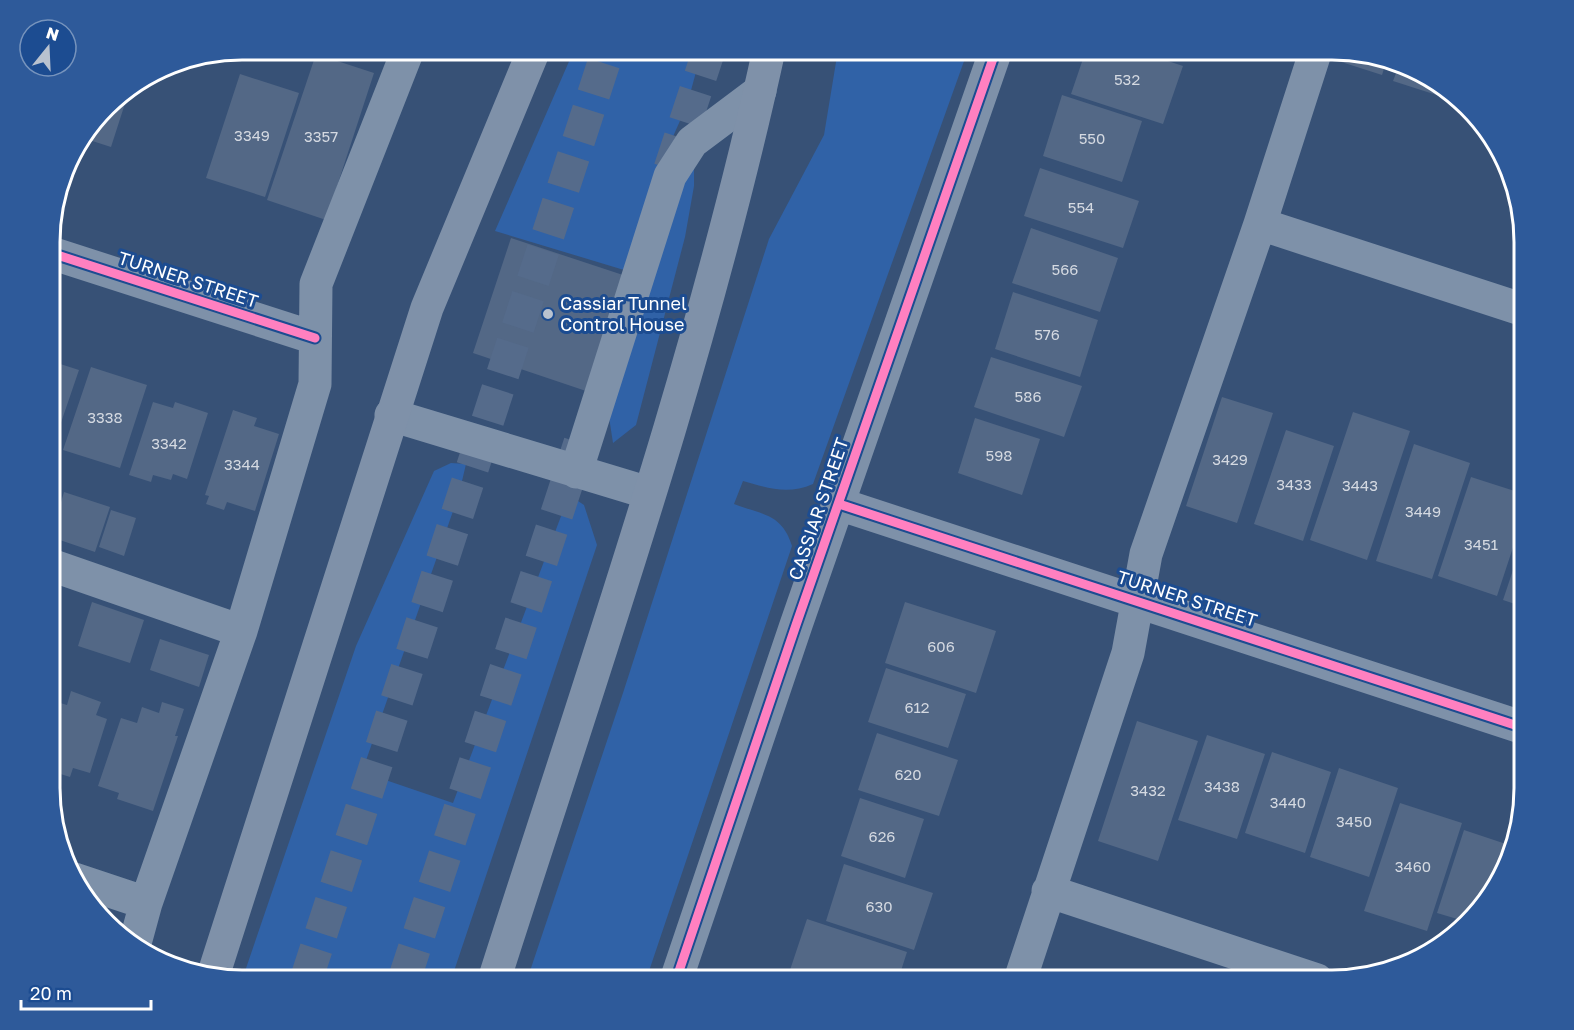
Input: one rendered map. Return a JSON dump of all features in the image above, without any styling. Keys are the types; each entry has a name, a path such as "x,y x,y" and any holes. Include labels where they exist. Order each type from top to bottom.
{"highway":[{"path":"216,968 391,416 444,266 530,60"},
{"path":"497,970 649,493 729,218 767,60"}],"street":[{"path":"137,936 146,903 241,631 315,384 316,284 404,60"},
{"name":"CASSIAR STREET","path":"679,970 993,60"},
{"path":"1023,970 1128,653 1146,554 1260,224 1313,60"},
{"path":"576,472 670,176 692,142 760,91"},
{"path":"1260,224 1514,307"},
{"name":"TURNER STREET","path":"60,256 315,338"},
{"path":"391,416 649,493"},
{"name":"TURNER STREET","path":"839,504 1514,725"},
{"path":"60,568 241,631"},
{"path":"88,884 146,903"},
{"path":"1048,891 1287,970"}],"shaded area":[{"path":"570,60 699,60 687,105 652,184 624,270 495,231"},
{"path":"836,60 964,60 813,484 786,490 743,481 734,504 762,513 777,521 788,535 792,546 649,970 530,970 623,693 769,239 824,135"},
{"path":"694,166 694,186 685,237 636,425 613,443 609,417 683,180"},
{"path":"451,463 466,464 459,494 362,772 453,803 569,495 584,505 597,545 454,970 245,970 356,646 434,471"}],"building":[{"path":"314,60 334,60 374,73 326,220 267,200"},
{"path":"1083,60 1165,60 1183,66 1163,124 1071,94"},
{"path":"1336,60 1368,63 1384,68 1382,75"},
{"path":"1396,72 1441,96 1393,81"},
{"path":"240,74 299,93 265,197 206,178"},
{"path":"1062,95 1142,121 1122,182 1043,156"},
{"path":"125,102 111,147 91,141 105,122"},
{"path":"1040,168 1139,201 1123,248 1024,216"},
{"path":"1031,228 1118,258 1100,312 1012,283"},
{"name":"Cassiar Tunnel Control House","path":"511,238 623,275 586,391 473,353"},
{"path":"1013,292 1098,320 1080,377 995,349"},
{"path":"991,357 1082,386 1064,437 974,407"},
{"path":"60,364 79,370 60,426"},
{"path":"91,367 147,385 120,468 63,450"},
{"path":"1222,397 1273,413 1237,523 1186,506"},
{"path":"153,402 173,408 175,402 208,413 187,479 173,474 171,480 153,475 151,482 129,475"},
{"path":"233,410 257,418 254,426 279,434 255,511 227,502 224,510 206,504 209,496 205,495"},
{"path":"1353,412 1410,431 1367,560 1310,540"},
{"path":"975,418 1040,439 1022,495 958,473"},
{"path":"1286,430 1334,446 1303,541 1254,524"},
{"path":"1414,444 1470,463 1432,579 1376,561"},
{"path":"1471,477 1514,491 1514,544 1497,596 1438,576"},
{"path":"64,492 110,507 95,552 60,540 60,506"},
{"path":"111,510 136,518 124,556 99,547"},
{"path":"1514,567 1514,604 1503,600"},
{"path":"92,602 144,620 130,663 78,646"},
{"path":"905,602 996,631 976,693 885,663"},
{"path":"160,639 209,655 199,687 150,670"},
{"path":"886,668 966,694 948,748 868,722"},
{"path":"71,691 101,702 96,715 107,719 90,773 73,768 70,777 60,774 60,703 67,705"},
{"path":"162,702 184,709 175,736 178,736 153,811 117,799 119,793 98,786 121,718 137,723 142,707 159,713"},
{"path":"1137,721 1198,741 1158,861 1098,841"},
{"path":"877,733 958,760 939,816 858,790"},
{"path":"1207,735 1265,754 1237,839 1178,820"},
{"path":"1272,752 1331,772 1305,853 1245,833"},
{"path":"1339,768 1398,788 1369,877 1310,857"},
{"path":"860,798 924,819 905,878 841,856"},
{"path":"1400,803 1462,823 1427,931 1364,911"},
{"path":"1464,830 1505,844 1495,868 1469,908 1458,919 1437,913"},
{"path":"844,864 933,893 914,950 826,921"},
{"path":"807,919 907,952 901,970 790,970"}],"tunnel":[{"path":"309,970 605,60"},
{"path":"670,169 706,60"},
{"path":"407,970 580,443"}],"cycle path":[{"path":"679,970 796,625 993,60"},
{"path":"60,256 315,338"},
{"path":"839,504 1514,725"}],"place":[{"name":"Cassiar Tunnel Control House","path":"548,314"}]}
